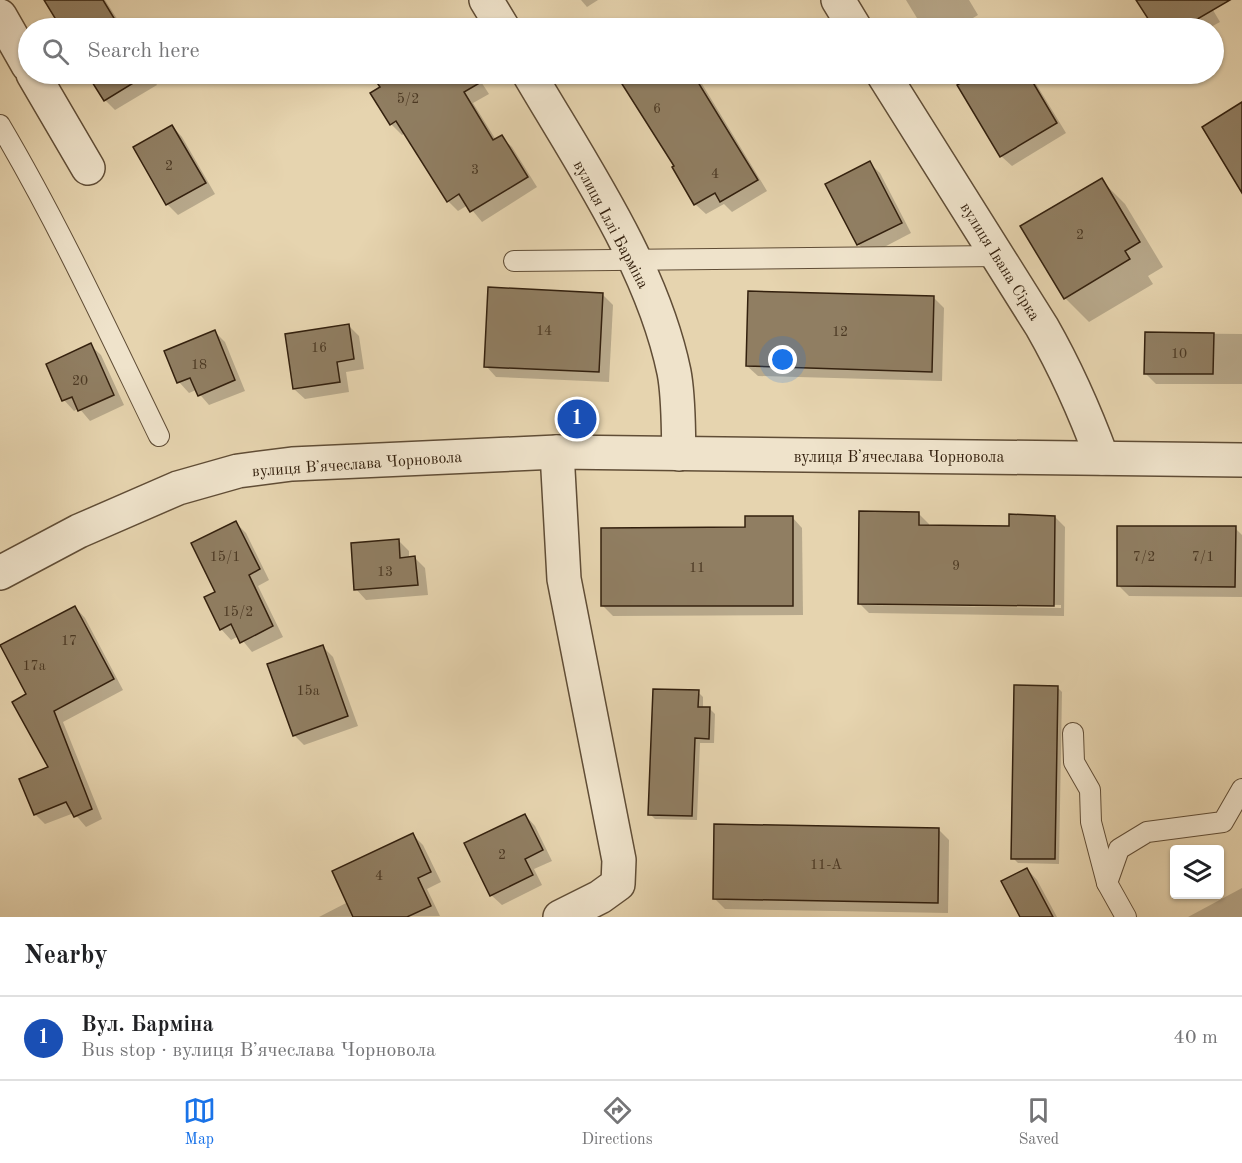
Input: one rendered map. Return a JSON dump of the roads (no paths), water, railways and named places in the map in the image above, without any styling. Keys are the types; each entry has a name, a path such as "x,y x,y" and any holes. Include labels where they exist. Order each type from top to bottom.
{"street":[{"path":"486,0 497,18"},
{"path":"838,0 849,18"},
{"path":"0,16 18,48"},
{"path":"39,84 88,168"},
{"name":"вулиця Іллі Барміна","path":"535,84 635,261 659,318 675,375 679,454"},
{"name":"вулиця Івана Сірка","path":"889,84 999,256 1065,367 1102,458"},
{"path":"557,452 564,579 619,860 618,884 600,897 561,917"},
{"name":"вулиця Вʼячеслава Чорновола","path":"0,573 79,531 178,488 238,471 292,464 557,452 1242,460"}],"lane":[{"path":"0,124 60,233 159,436"},
{"path":"514,261 999,256"},
{"path":"1073,733 1074,762 1090,790 1091,822 1107,883 1126,917"},
{"path":"1107,883 1119,849 1147,832 1223,822 1242,789"}],"place":[{"name":"Вул. Барміна","path":"577,419"}]}
